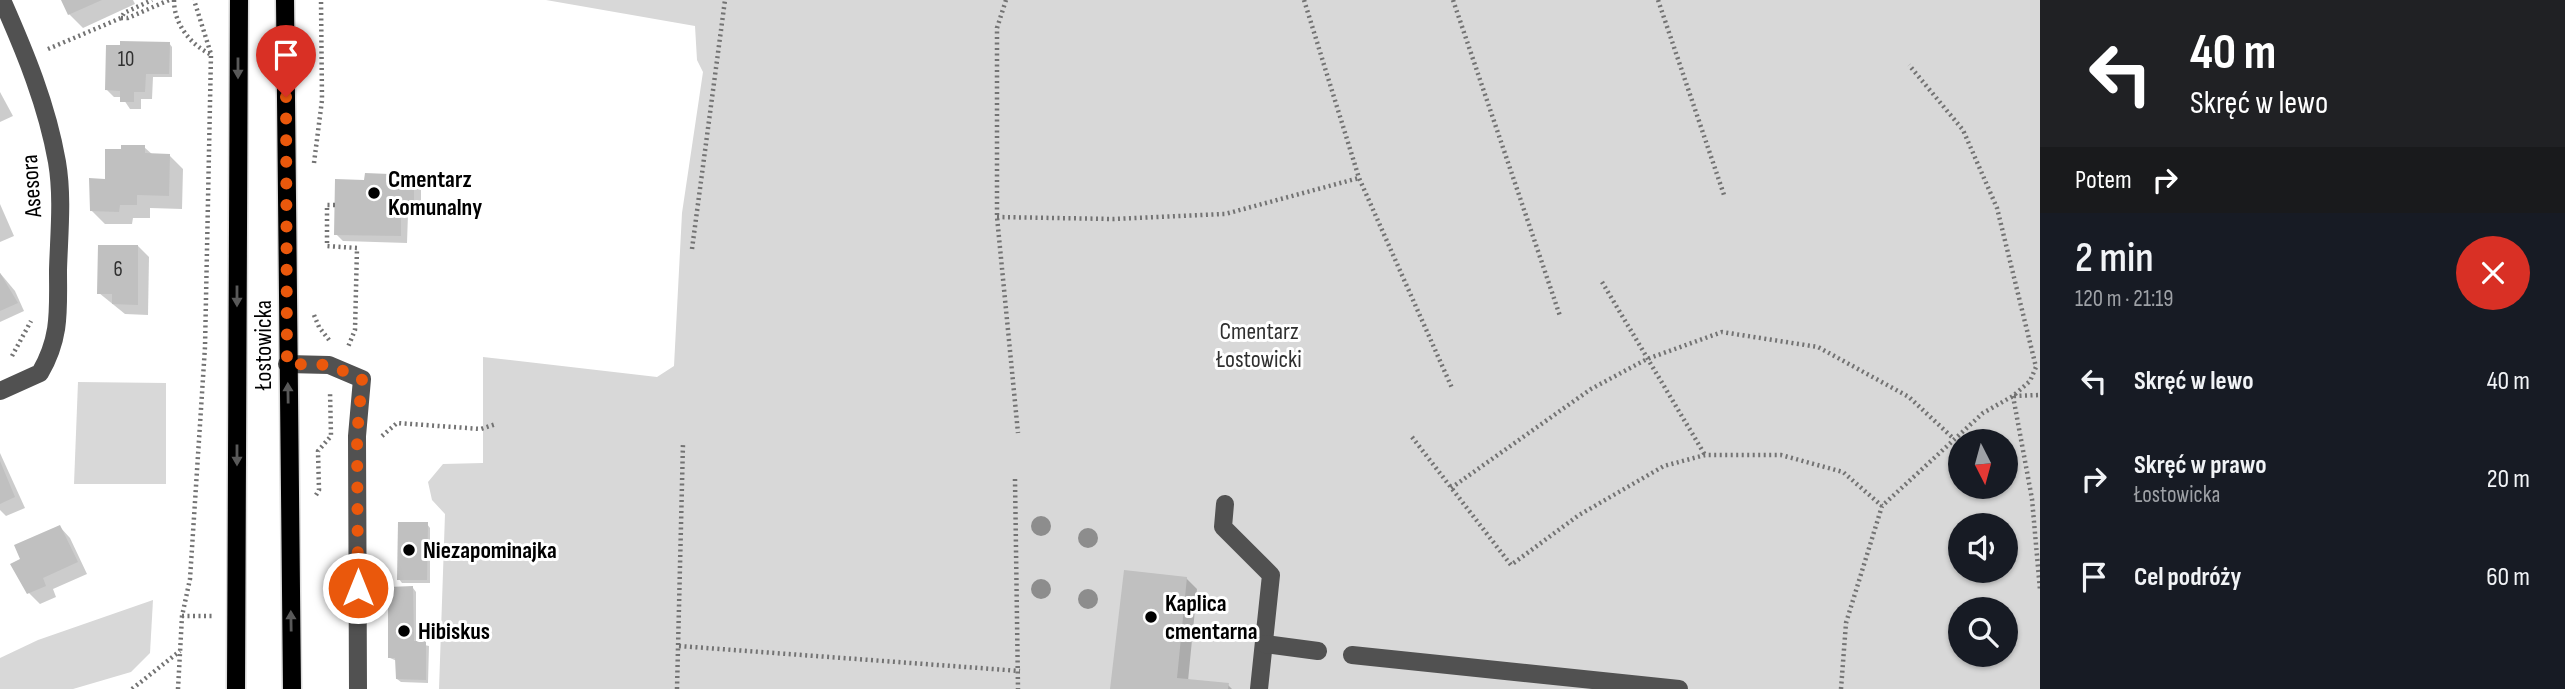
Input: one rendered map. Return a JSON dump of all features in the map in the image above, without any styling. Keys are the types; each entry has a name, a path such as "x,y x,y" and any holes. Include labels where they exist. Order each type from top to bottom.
{"main road":[{"name":"Łostowicka","path":"236,689 239,0"},
{"name":"Łostowicka","path":"285,0 292,689"}],"street":[{"name":"Asesora","path":"0,391 40,373 58,332 58,164 44,108 25,52 2,0"},
{"path":"287,364 330,356 362,379 357,436 358,689"},
{"path":"1225,504 1223,527 1271,575 1259,689"},
{"path":"1265,644 1318,651"},
{"path":"1352,655 1679,689"}],"path":[{"path":"121,18 124,13 152,0"},
{"path":"44,51 121,18 128,18 172,0 193,46 211,54"},
{"path":"178,689 181,616 190,579 205,347 211,54 194,0"},
{"path":"314,171 322,100 321,0"},
{"path":"692,249 725,0"},
{"path":"1006,0 997,28 997,217 1018,433"},
{"path":"1304,0 1359,178 1452,388"},
{"path":"1453,0 1560,316"},
{"path":"1658,0 1724,195"},
{"path":"1909,65 1963,130 1997,208 2036,367 2030,381 2013,396 1983,413 1965,429"},
{"path":"997,217 1114,219 1225,214 1359,178"},
{"path":"330,356 350,345 355,330 357,247 327,246 327,205 335,205"},
{"path":"1602,282 1705,455"},
{"path":"313,310 319,327 330,341 331,436 318,451 319,490 313,499"},
{"path":"7,360 14,354 33,317"},
{"path":"1451,488 1591,389 1647,359 1722,332 1818,347 1909,397 1948,433"},
{"path":"2013,396 2040,395"},
{"path":"2013,396 2032,499 2040,590"},
{"path":"382,449 382,436 397,423 481,429 496,424"},
{"path":"1412,437 1511,565 1579,515 1664,466 1705,455 1781,455 1843,472 1881,506"},
{"path":"677,689 683,443"},
{"path":"1841,689 1846,623 1881,506 1948,445"},
{"path":"1015,479 1020,671 1018,689"},
{"path":"679,646 1020,671"},
{"path":"132,689 180,651"}],"green space":[{"name":"Cmentarz Łostowicki","path":"546,0 2040,0 2040,689 439,689 445,514 432,500 428,482 443,464 483,463 483,357 657,377 674,366 682,213 703,72 697,60 695,26"},
{"path":"78,382 166,383 166,484 74,484"},
{"path":"153,600 150,653 131,672 73,689 0,689 0,658 38,640"}],"building":[{"path":"61,0 102,0 68,15"},
{"path":"120,41 170,42 169,74 146,74 145,92 134,92 134,102 120,102 120,91 105,90 106,45 120,45"},
{"path":"121,145 145,145 145,153 170,154 169,196 137,195 137,205 120,205 119,212 90,211 89,178 105,179 105,149 121,149"},
{"name":"Cmentarz Komunalny","path":"365,173 414,175 414,207 401,207 401,236 334,235 335,179 364,180"},
{"path":"98,245 138,245 138,305 112,304 112,294 97,294"},
{"path":"0,273 18,303 0,311"},
{"path":"0,461 15,497 0,504"},
{"path":"398,522 428,522 427,580 397,580"},
{"path":"60,525 78,562 43,578 46,586 27,594 10,564 20,559 14,545"},
{"name":"Kaplica cmentarna","path":"1124,570 1187,577 1177,678 1229,683 1228,689 1110,689"},
{"path":"413,586 414,641 426,641 426,680 396,679 395,658 388,658 388,587"}],"place":[{"name":"Cmentarz Komunalny","path":"374,193"},
{"name":"Niezapominajka","path":"409,550"},
{"name":"Kaplica cmentarna","path":"1151,617"},
{"name":"Hibiskus","path":"404,631"}],"route":[{"path":"286,97 287,364 329,365 362,379 357,436 358,588"}]}
